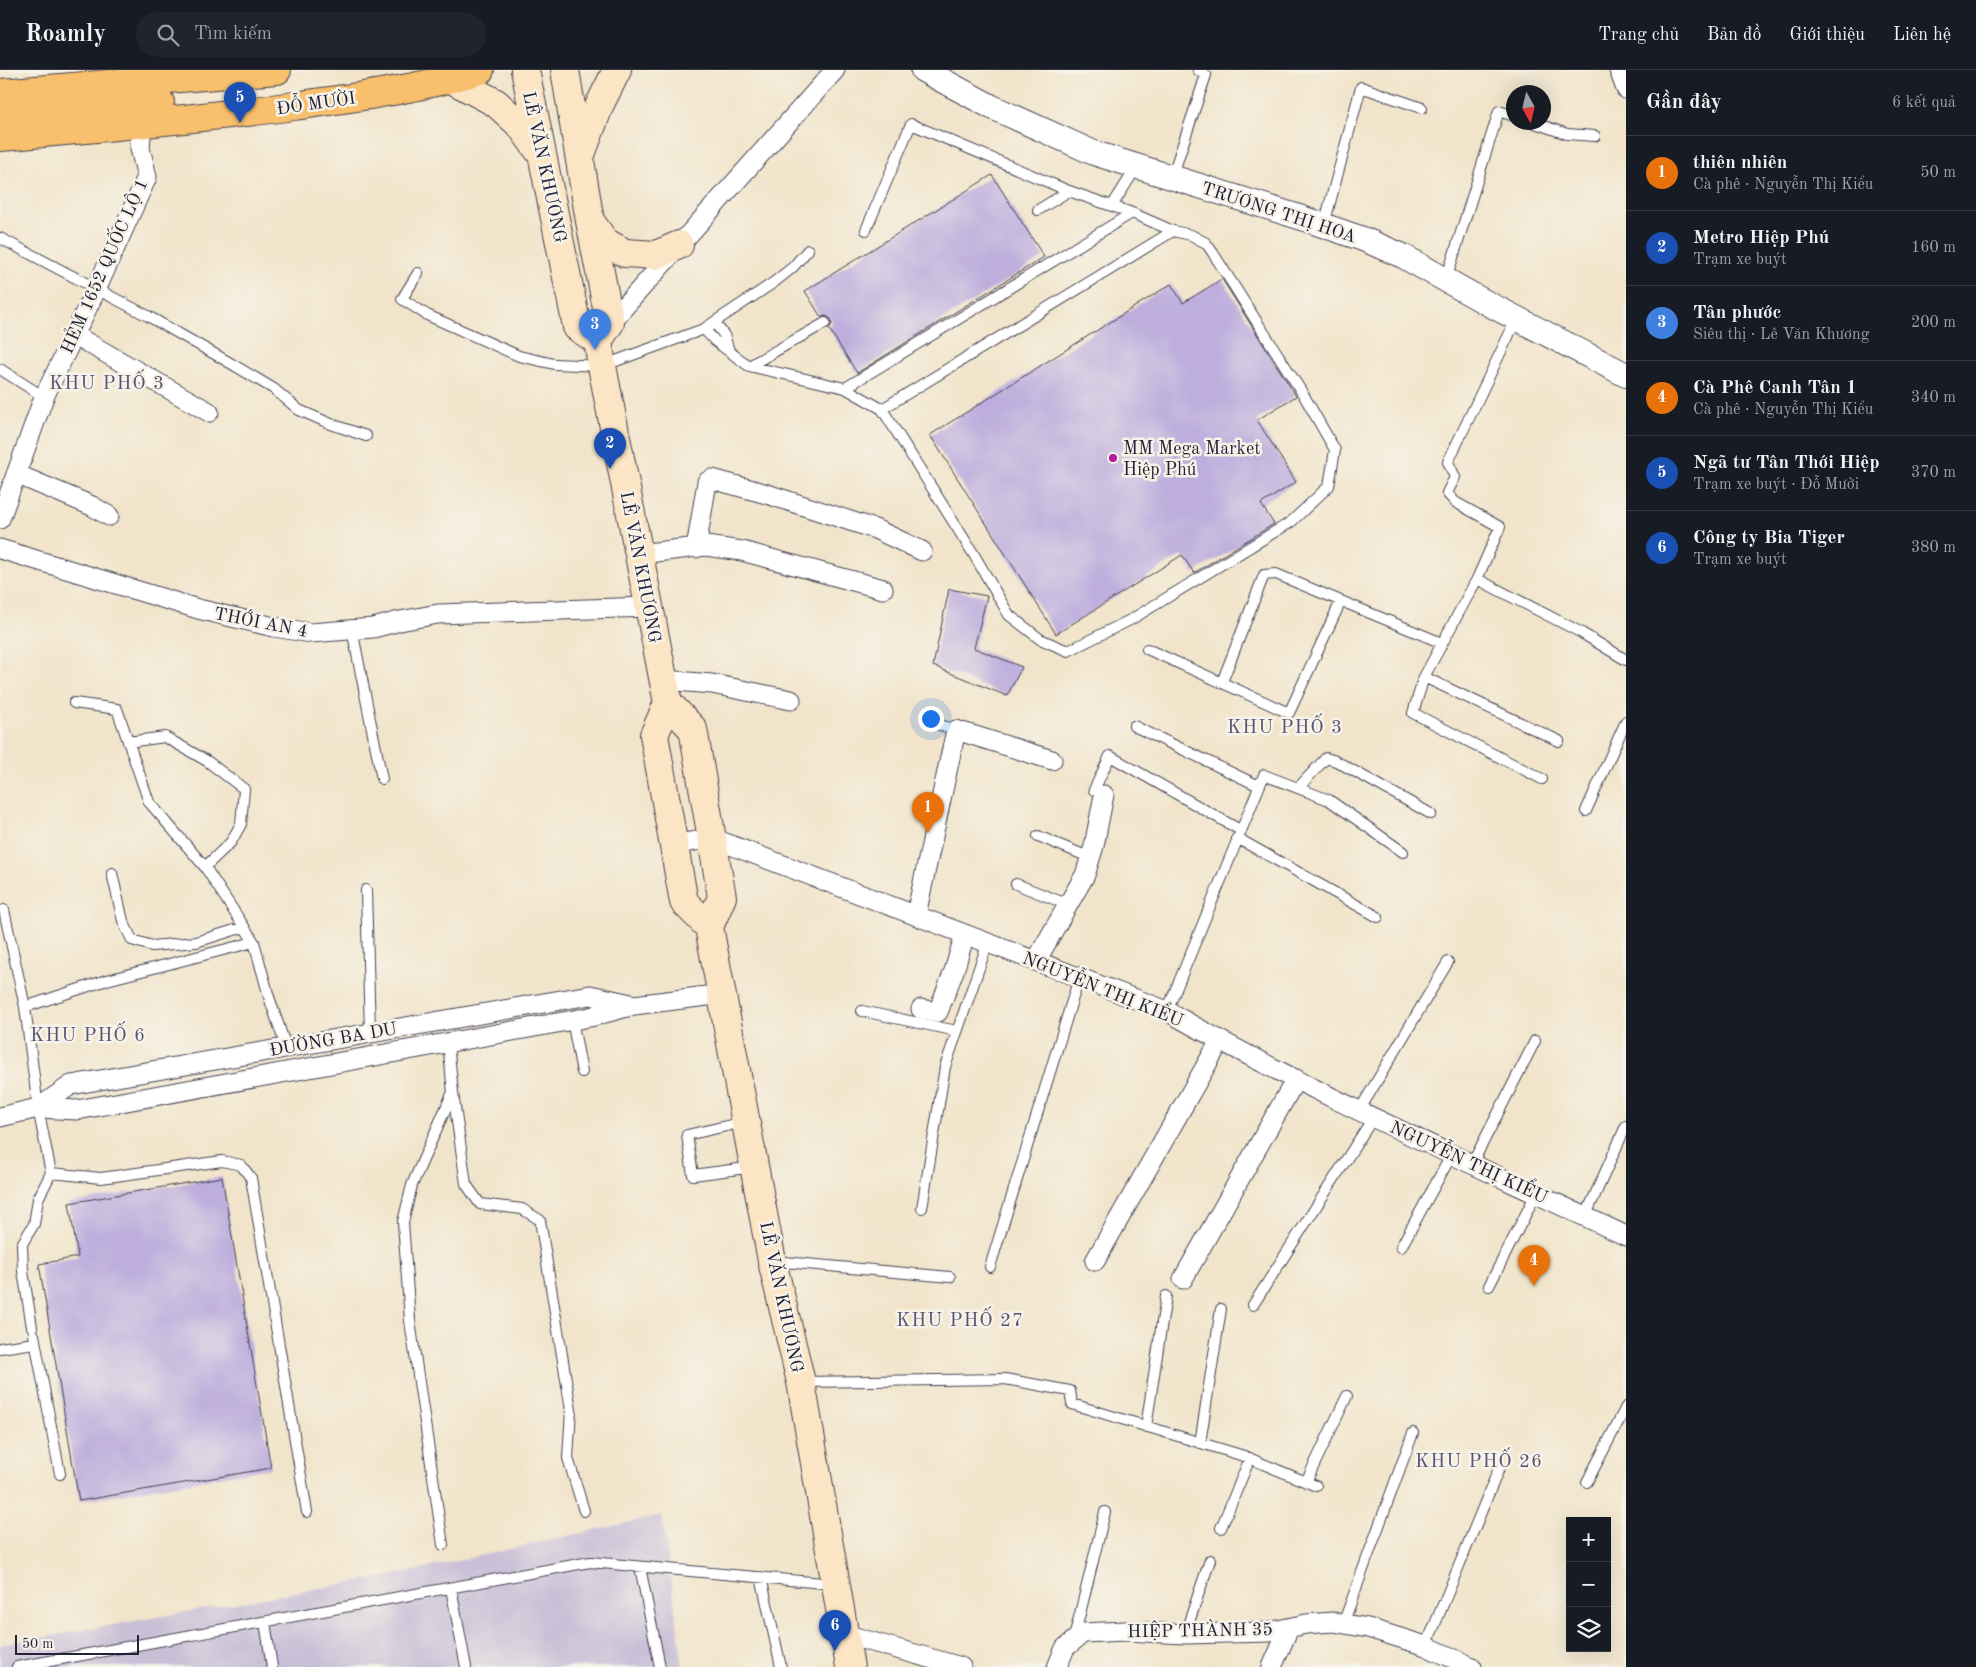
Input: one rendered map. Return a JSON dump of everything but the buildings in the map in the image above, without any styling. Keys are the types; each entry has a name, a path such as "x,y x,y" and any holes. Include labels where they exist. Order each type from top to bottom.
{"highway":[{"path":"0,93 278,70"},
{"path":"0,116 163,102 307,86 404,70"},
{"name":"ĐỖ MƯỜI","path":"0,136 260,110 363,96 468,73"}],"main road":[{"name":"LÊ VĂN KHƯƠNG","path":"525,70 578,327 603,343"},
{"name":"LÊ VĂN KHƯƠNG","path":"565,70 590,221 603,343 639,554 666,691"},
{"path":"579,158 600,104 617,70"},
{"path":"468,73 521,126 543,158"},
{"path":"590,221 605,242 625,253 656,255 679,245"},
{"path":"666,691 693,729 722,897 709,927 684,902 673,845 654,735 666,691"},
{"name":"LÊ VĂN KHƯƠNG","path":"709,927 756,1167 772,1261 801,1382 850,1667"}],"street":[{"path":"603,343 679,245 834,70"},
{"name":"TRƯƠNG THỊ HOA","path":"923,70 992,107 1094,153 1136,168 1363,238 1626,375"},
{"path":"1619,70 1626,88"},
{"name":"HẺM 1652 QUỐC LỘ 1","path":"0,519 44,397 148,177 140,148 142,123"},
{"path":"74,335 209,412"},
{"path":"16,474 92,506 109,516"},
{"path":"696,548 707,482 712,479 767,494 874,529 922,551"},
{"path":"639,554 706,546 742,551 883,589"},
{"name":"THỚI AN 4","path":"0,549 171,602 274,627 311,632 373,628 400,620 438,614 649,607"},
{"path":"666,691 712,684 791,700"},
{"path":"916,915 956,730 1052,760"},
{"path":"1036,961 1085,875 1091,858 1104,795"},
{"path":"673,845 712,838"},
{"name":"NGUYỄN THỊ KIỂU","path":"712,838 1167,1011 1220,1041 1366,1114 1626,1236"},
{"path":"921,1009 938,1012 954,971 965,934"},
{"name":"ĐƯỜNG BA DU","path":"0,1117 38,1108 77,1110 572,1020 634,1005 723,994"},
{"name":"ĐƯỜNG BA DU","path":"38,1108 71,1085 370,1033 590,995 634,1005"},
{"path":"1095,1261 1220,1041"},
{"path":"286,1048 297,1070"},
{"path":"1182,1279 1296,1079"},
{"name":"HIỆP THÀNH 35","path":"1073,1642 1083,1634 1126,1631 1185,1634 1269,1632 1315,1623 1333,1622 1368,1628 1426,1646 1461,1665"},
{"path":"1272,1667 1289,1628"},
{"path":"844,1634 961,1667"},
{"path":"1057,1667 1065,1648 1073,1642"}],"lane":[{"path":"1172,178 1206,75 1198,70"},
{"path":"1324,225 1361,87 1422,108"},
{"path":"1446,280 1499,111 1506,113"},
{"path":"704,329 715,342 749,366 845,388 882,409 973,553 1009,615 1040,639 1068,651 1132,619 1291,522 1329,486 1335,450 1303,394 1206,243 1191,235 1173,231 1132,213 1069,191 911,124 866,230"},
{"path":"1551,129 1567,134 1595,136"},
{"path":"1112,206 1136,168"},
{"path":"1038,210 1069,191"},
{"path":"845,388 1132,213"},
{"path":"882,409 1173,231"},
{"path":"0,238 148,316 274,389 299,410 366,436"},
{"path":"418,273 402,299 426,315 519,356 554,364 603,343 704,329 773,283 792,268 808,250"},
{"path":"1517,318 1448,462 1455,477 1447,493 1455,502 1500,527 1477,579 1424,677 1413,713 1542,779"},
{"path":"714,322 724,335 729,351"},
{"path":"749,366 825,323"},
{"path":"0,369 44,397"},
{"path":"1222,682 1264,575 1276,574 1442,643"},
{"path":"1477,579 1580,632 1626,660"},
{"path":"1147,649 1289,713 1341,601"},
{"path":"352,629 382,778"},
{"path":"1424,677 1559,741"},
{"path":"74,703 117,708 149,802 205,867 254,942 268,997 286,1048"},
{"path":"1586,811 1626,721"},
{"path":"930,722 956,730"},
{"path":"1134,726 1259,786"},
{"path":"128,742 165,737 207,761 244,789 241,824 231,842 205,867"},
{"path":"1104,795 1094,790 1110,756 1378,917"},
{"path":"1298,788 1326,758 1336,761 1431,814"},
{"path":"1167,1011 1238,834 1264,775 1329,800 1403,852"},
{"path":"1038,836 1091,858"},
{"path":"112,873 123,921 132,940 152,946 196,942 244,927"},
{"path":"1016,884 1069,905"},
{"path":"366,890 370,1033"},
{"path":"4,910 25,1007 38,1108 51,1173 38,1199 34,1224 22,1244 23,1271 60,1474"},
{"path":"25,1007 107,980 254,942"},
{"path":"922,1208 945,1067 988,942"},
{"path":"1253,1305 1366,1114 1448,962"},
{"path":"990,1267 1079,978"},
{"path":"862,1011 957,1031"},
{"path":"572,1020 582,1072"},
{"path":"1472,1164 1535,1041"},
{"path":"448,1043 466,1184 480,1204 522,1209 540,1220 571,1410 568,1458 584,1511"},
{"path":"443,1545 410,1321 403,1222 412,1185 453,1093"},
{"path":"747,1121 687,1135 693,1175 756,1167"},
{"path":"1585,1217 1626,1126"},
{"path":"1401,1247 1452,1154"},
{"path":"51,1173 101,1178 222,1161 241,1165 251,1178 307,1512"},
{"path":"1489,1286 1536,1194"},
{"path":"772,1261 950,1276"},
{"path":"1146,1427 1166,1296"},
{"path":"1200,1443 1221,1309"},
{"path":"0,1348 34,1335"},
{"path":"801,1382 1005,1379 1070,1391 1072,1404 1250,1458 1311,1484 1347,1396"},
{"path":"1587,1482 1626,1407"},
{"path":"1344,1624 1413,1433"},
{"path":"1220,1528 1250,1458"},
{"path":"1426,1646 1500,1466"},
{"path":"1073,1642 1105,1512"},
{"path":"1185,1634 1210,1560"},
{"path":"17,1667 590,1562 835,1584"},
{"path":"640,1567 660,1667"},
{"path":"760,1577 781,1667"},
{"path":"451,1588 466,1667"},
{"path":"265,1622 272,1667"}],"shaded area":[{"path":"662,1515 683,1667 0,1667 0,1645 394,1575"}],"place":[{"name":"Ngã tư Tân Thới Hiệp","path":"240,123"},
{"name":"Tân phước","path":"595,350"},
{"name":"MM Mega Market Hiệp Phú","path":"1113,458"},
{"name":"Metro Hiệp Phú","path":"610,469"},
{"name":"thiên nhiên","path":"928,833"},
{"name":"Cà Phê Canh Tân 1","path":"1534,1286"},
{"name":"Công ty Bia Tiger","path":"835,1651"}],"district":[{"name":"KHU PHỐ 3","path":"107,382"},
{"name":"KHU PHỐ 3","path":"1285,726"},
{"name":"KHU PHỐ 6","path":"88,1034"},
{"name":"KHU PHỐ 27","path":"960,1319"},
{"name":"KHU PHỐ 26","path":"1479,1460"}]}
